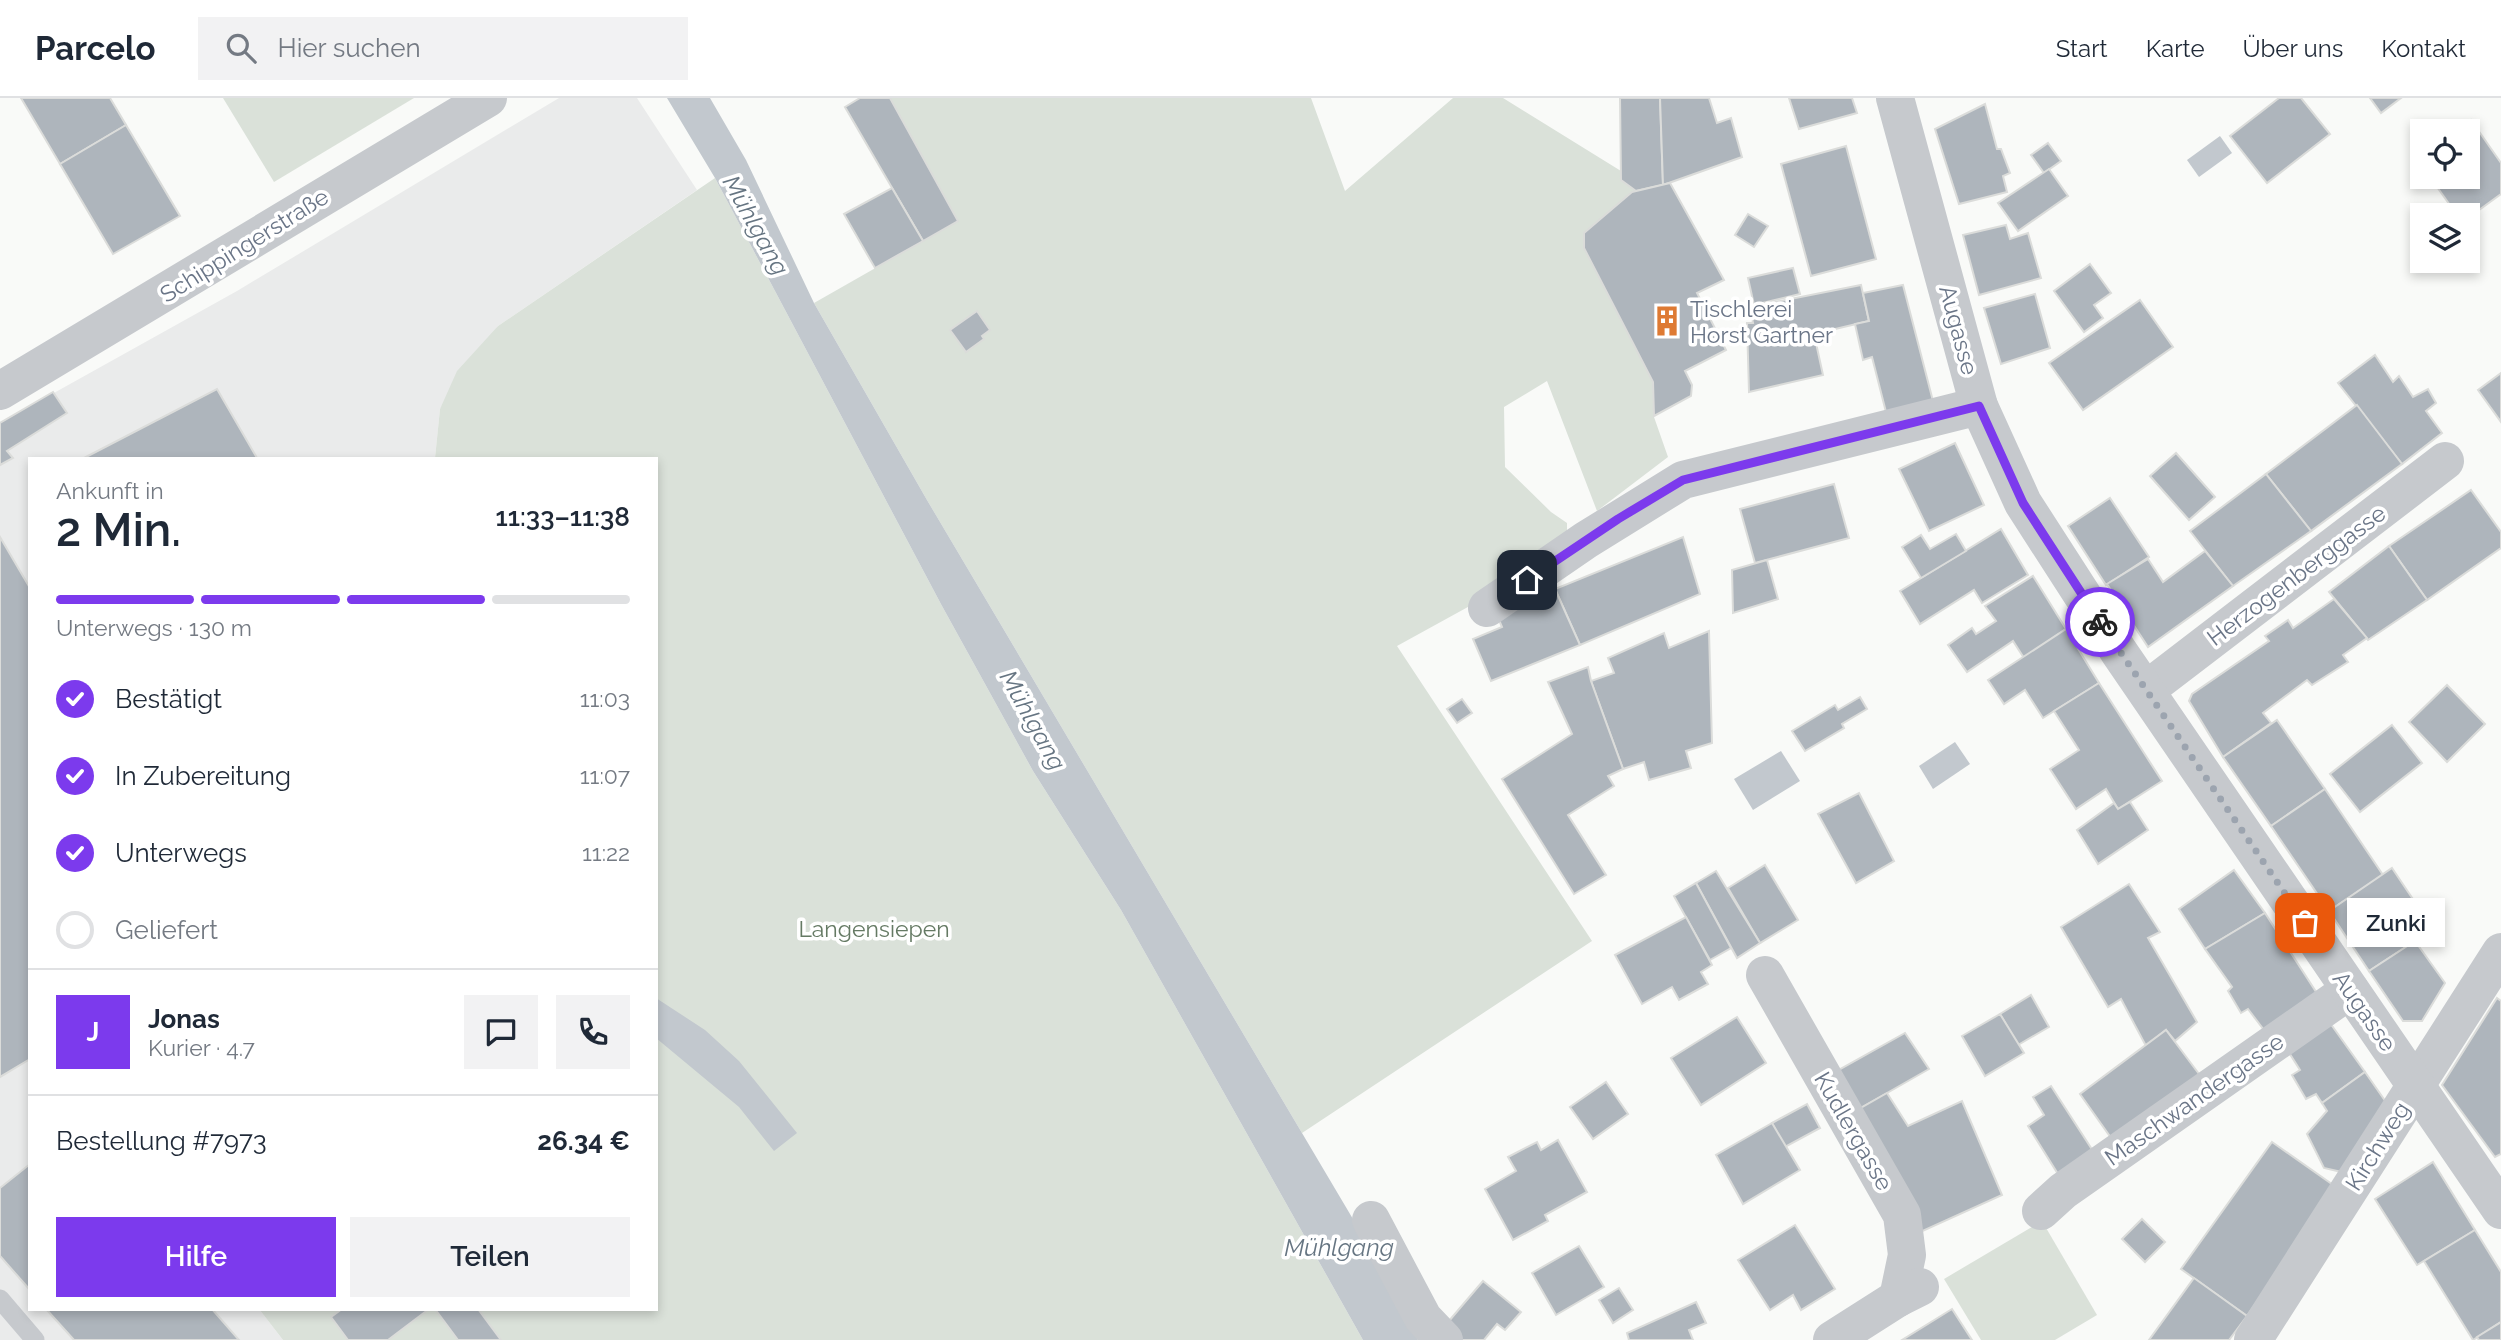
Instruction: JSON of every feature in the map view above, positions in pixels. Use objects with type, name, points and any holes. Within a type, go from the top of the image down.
[{"type":"street","name":"Schippingerstraße","points":[[0,391],[488,98]]},
{"type":"street","name":"Augasse","points":[[1895,98],[1979,406],[2023,503],[2146,690],[2501,1210]]},
{"type":"street","points":[[1487,608],[1586,540],[1683,480],[1979,406]]},
{"type":"street","name":"Herzogenberggasse","points":[[2146,690],[2445,461]]},
{"type":"street","name":"Kirchweg","points":[[2253,1340],[2501,951]]},
{"type":"street","name":"Kudlergasse","points":[[1765,975],[1902,1214],[1911,1291],[1832,1340]]},
{"type":"street","name":"Maschwandergasse","points":[[2041,1211],[2063,1191],[2350,990]]},
{"type":"street","points":[[1371,1220],[1423,1318],[1444,1340]]},
{"type":"lane","points":[[0,1299],[35,1340]]},
{"type":"shaded area","points":[[559,98],[637,98],[697,190],[498,326],[440,409],[435,457],[28,457],[28,1311],[261,1311],[283,1340],[0,1340],[0,423],[237,291]]},
{"type":"green space","points":[[223,98],[414,98],[274,182]]},
{"type":"green space","points":[[890,98],[1311,98],[1345,191],[1453,98],[1503,98],[1621,171],[1621,180],[1636,191],[1585,233],[1653,382],[1654,417],[1668,457],[1597,511],[1547,381],[1504,407],[1505,467],[1551,512],[1567,523],[1567,541],[1477,602],[1397,646],[1592,941],[1302,1133],[927,500],[814,303],[958,221]]},
{"type":"green space","name":"Langensiepen","points":[[715,178],[942,606],[1033,771],[1121,910],[1363,1340],[283,1340],[261,1311],[658,1311],[658,457],[435,457],[440,409],[457,371],[498,326]]},
{"type":"green space","points":[[2042,1221],[2097,1315],[2055,1340],[1981,1340],[1944,1279]]},
{"type":"water","name":"Mühlgang","points":[[667,98],[710,98],[746,160],[814,303],[927,500],[1366,1241],[1418,1340],[1363,1340],[1121,910],[1033,771],[942,606],[715,178]]},
{"type":"water","points":[[2220,136],[2232,153],[2199,177],[2187,160]]},
{"type":"water","points":[[1955,742],[1970,764],[1933,789],[1919,766]]},
{"type":"water","points":[[1781,751],[1800,781],[1753,810],[1734,779]]},
{"type":"water","points":[[658,999],[705,1030],[739,1061],[797,1133],[774,1151],[739,1107],[658,1040]]},
{"type":"building","points":[[21,98],[110,98],[126,125],[60,164]]},
{"type":"building","points":[[860,98],[890,98],[958,221],[923,241],[845,107]]},
{"type":"building","points":[[1620,98],[1660,98],[1663,185],[1636,191],[1621,180]]},
{"type":"building","points":[[1660,98],[1709,98],[1717,123],[1731,118],[1742,157],[1663,185]]},
{"type":"building","points":[[1789,98],[1852,98],[1857,113],[1799,129]]},
{"type":"building","points":[[2279,98],[2301,98],[2330,134],[2267,183],[2230,136]]},
{"type":"building","points":[[2370,98],[2401,98],[2381,113]]},
{"type":"building","points":[[1985,104],[1997,149],[2001,149],[2010,173],[2003,176],[2007,192],[1959,204],[1935,129]]},
{"type":"building","points":[[126,125],[180,216],[113,254],[60,164]]},
{"type":"building","points":[[2480,133],[2501,163],[2501,194],[2480,209],[2480,203],[2448,203],[2439,189],[2480,189]]},
{"type":"building","points":[[2048,143],[2061,161],[2044,173],[2031,155]]},
{"type":"building","points":[[1846,146],[1876,259],[1811,276],[1781,164]]},
{"type":"building","points":[[2049,169],[2068,196],[2018,231],[1998,203]]},
{"type":"building","name":"Tischlerei Horst Gartner","points":[[1670,183],[1724,280],[1697,293],[1726,350],[1685,371],[1692,385],[1691,396],[1654,416],[1653,382],[1584,248],[1584,233],[1632,192]]},
{"type":"building","points":[[892,188],[923,241],[875,268],[844,214]]},
{"type":"building","points":[[1748,214],[1768,226],[1754,247],[1735,235]]},
{"type":"building","points":[[2006,225],[2010,239],[2028,233],[2041,278],[1979,295],[1963,235]]},
{"type":"building","points":[[2090,264],[2111,293],[2094,305],[2103,318],[2084,332],[2054,291]]},
{"type":"building","points":[[1793,268],[1800,294],[1754,305],[1748,278]]},
{"type":"building","points":[[1861,285],[1869,321],[1814,334],[1823,375],[1749,392],[1747,323],[1753,323],[1750,307]]},
{"type":"building","points":[[1903,285],[1934,405],[1887,416],[1872,357],[1863,360],[1855,324],[1869,321],[1863,293]]},
{"type":"building","points":[[2035,294],[2050,348],[2001,364],[1984,308]]},
{"type":"building","points":[[2140,300],[2173,347],[2083,410],[2049,363]]},
{"type":"building","points":[[977,311],[990,330],[982,336],[984,339],[966,352],[950,330]]},
{"type":"building","points":[[2375,355],[2393,382],[2399,376],[2413,397],[2428,389],[2436,403],[2426,411],[2442,433],[2402,464],[2338,383]]},
{"type":"building","points":[[2501,373],[2501,422],[2478,390]]},
{"type":"building","points":[[217,389],[256,457],[86,457]]},
{"type":"building","points":[[53,392],[67,413],[7,451],[13,458],[0,465],[0,423]]},
{"type":"building","points":[[2357,405],[2402,464],[2311,531],[2266,474]]},
{"type":"building","points":[[1955,443],[1984,505],[1929,531],[1899,469]]},
{"type":"building","points":[[2176,453],[2215,497],[2189,520],[2150,476]]},
{"type":"building","points":[[2266,474],[2311,531],[2233,586],[2190,531]]},
{"type":"building","points":[[1834,484],[1849,538],[1755,563],[1740,509]]},
{"type":"building","points":[[2471,490],[2501,532],[2501,548],[2427,600],[2389,546]]},
{"type":"building","points":[[2110,498],[2149,557],[2106,585],[2068,526]]},
{"type":"building","points":[[2001,529],[2028,575],[1982,603],[1974,590],[1920,624],[1900,591]]},
{"type":"building","points":[[1956,534],[1966,551],[1921,578],[1902,547],[1921,535],[1930,549]]},
{"type":"building","points":[[0,537],[28,585],[28,1060],[0,1077]]},
{"type":"building","points":[[1683,537],[1700,594],[1580,645],[1555,589]]},
{"type":"building","points":[[2389,546],[2427,600],[2368,640],[2329,592]]},
{"type":"building","points":[[2205,551],[2233,586],[2148,647],[2107,584],[2148,559],[2163,582]]},
{"type":"building","points":[[1767,560],[1778,599],[1733,613],[1732,570]]},
{"type":"building","points":[[2033,576],[2066,629],[2024,658],[2013,641],[1967,672],[1948,645],[1972,628],[1976,634],[1996,621],[1985,606]]},
{"type":"building","points":[[1555,589],[1580,645],[1491,681],[1473,639],[1502,627],[1496,613]]},
{"type":"building","points":[[2334,599],[2367,638],[2343,655],[2348,662],[2312,685],[2307,680],[2263,713],[2271,723],[2223,757],[2189,701],[2192,694],[2269,641],[2265,636],[2288,620],[2293,628]]},
{"type":"building","points":[[2066,629],[2099,683],[2043,718],[2025,690],[2004,704],[1988,680]]},
{"type":"building","points":[[1709,631],[1712,743],[1686,751],[1691,768],[1649,780],[1644,762],[1623,769],[1591,681],[1614,673],[1608,658],[1664,633],[1669,648]]},
{"type":"building","points":[[1588,667],[1623,769],[1608,776],[1614,786],[1568,815],[1606,875],[1574,894],[1502,779],[1572,734],[1548,682]]},
{"type":"building","points":[[2099,683],[2162,781],[2118,809],[2106,789],[2076,809],[2050,769],[2079,750],[2054,711]]},
{"type":"building","points":[[2447,685],[2485,724],[2447,762],[2409,722]]},
{"type":"building","points":[[1860,697],[1867,709],[1842,724],[1844,728],[1805,751],[1792,731],[1835,705],[1838,710]]},
{"type":"building","points":[[1462,699],[1472,713],[1457,723],[1447,709]]},
{"type":"building","points":[[2277,720],[2325,789],[2271,826],[2223,757]]},
{"type":"building","points":[[2392,725],[2422,763],[2360,812],[2330,774]]},
{"type":"building","points":[[2325,789],[2383,875],[2329,911],[2271,826]]},
{"type":"building","points":[[1859,793],[1894,861],[1856,883],[1818,814]]},
{"type":"building","points":[[2130,802],[2148,830],[2098,864],[2077,830],[2114,803],[2118,809]]},
{"type":"building","points":[[1765,865],[1798,920],[1760,943],[1728,888]]},
{"type":"building","points":[[2392,868],[2433,929],[2369,971],[2329,911]]},
{"type":"building","points":[[2234,870],[2265,913],[2205,949],[2179,909]]},
{"type":"building","points":[[1716,871],[1760,943],[1737,958],[1696,883]]},
{"type":"building","points":[[1696,883],[1731,948],[1710,960],[1674,896]]},
{"type":"building","points":[[2129,884],[2160,932],[2148,938],[2197,1022],[2175,1041],[2166,1030],[2146,1046],[2121,999],[2108,1007],[2061,927]]},
{"type":"building","points":[[2265,913],[2320,998],[2267,1034],[2248,1009],[2241,1013],[2228,991],[2232,987],[2205,949]]},
{"type":"building","points":[[1686,917],[1712,965],[1701,972],[1708,984],[1679,1000],[1672,987],[1642,1004],[1615,955]]},
{"type":"building","points":[[2415,941],[2445,983],[2422,1021],[2403,1021],[2369,971]]},
{"type":"building","points":[[2031,995],[2049,1027],[2018,1045],[2000,1014]]},
{"type":"building","points":[[2497,998],[2501,1001],[2501,1154],[2495,1157],[2442,1085]]},
{"type":"building","points":[[2000,1014],[2024,1053],[1985,1076],[1962,1036]]},
{"type":"building","points":[[1737,1017],[1766,1063],[1701,1105],[1671,1058]]},
{"type":"building","points":[[2330,1023],[2365,1072],[2322,1103],[2316,1094],[2306,1099],[2292,1075],[2300,1070],[2288,1051]]},
{"type":"building","points":[[2166,1030],[2202,1078],[2114,1142],[2080,1094]]},
{"type":"building","points":[[1905,1033],[1929,1069],[1859,1109],[1837,1071]]},
{"type":"building","points":[[2365,1072],[2388,1105],[2346,1173],[2324,1168],[2307,1134],[2327,1111],[2322,1103]]},
{"type":"building","points":[[1606,1082],[1628,1114],[1593,1139],[1570,1107]]},
{"type":"building","points":[[2051,1086],[2093,1151],[2058,1174],[2028,1126],[2044,1115],[2033,1097]]},
{"type":"building","points":[[1887,1093],[1908,1126],[1962,1101],[2002,1195],[1916,1234],[1859,1109]]},
{"type":"building","points":[[1807,1104],[1820,1128],[1785,1147],[1772,1123]]},
{"type":"building","points":[[1772,1123],[1800,1170],[1743,1204],[1716,1155]]},
{"type":"building","points":[[1558,1140],[1587,1192],[1545,1215],[1548,1221],[1513,1240],[1485,1189],[1516,1171],[1508,1157],[1537,1142],[1541,1150]]},
{"type":"building","points":[[2272,1142],[2336,1187],[2247,1316],[2181,1269]]},
{"type":"building","points":[[2433,1162],[2475,1230],[2417,1265],[2375,1199]]},
{"type":"building","points":[[28,1166],[28,1288],[0,1256],[0,1188]]},
{"type":"building","points":[[2142,1219],[2165,1242],[2145,1262],[2122,1239]]},
{"type":"building","points":[[1795,1225],[1835,1289],[1801,1310],[1793,1295],[1770,1310],[1738,1260]]},
{"type":"building","points":[[2475,1230],[2501,1272],[2501,1322],[2473,1340],[2424,1261]]},
{"type":"building","points":[[1579,1246],[1604,1287],[1556,1315],[1532,1273]]},
{"type":"building","points":[[2194,1278],[2247,1316],[2229,1340],[2149,1340]]},
{"type":"building","points":[[1483,1281],[1521,1312],[1505,1330],[1497,1324],[1484,1340],[1457,1340],[1443,1328]]},
{"type":"building","points":[[1619,1288],[1633,1310],[1613,1323],[1599,1300]]},
{"type":"building","points":[[1696,1302],[1706,1323],[1689,1330],[1693,1340],[1629,1340],[1627,1333]]},
{"type":"building","points":[[1952,1309],[1972,1340],[1902,1340]]},
{"type":"building","points":[[48,1311],[214,1311],[239,1340],[74,1340]]},
{"type":"building","points":[[339,1311],[426,1311],[388,1340],[348,1340],[331,1317]]},
{"type":"building","points":[[436,1311],[479,1311],[501,1340],[458,1340]]},
{"type":"building","points":[[2501,1322],[2501,1340],[2479,1340],[2477,1337]]},
{"type":"way so far","points":[[2100,622],[2305,923]]},
{"type":"place","name":"Tischlerei Horst Gartner","points":[[1667,321]]},
{"type":"place","name":"Zunki","points":[[2305,923]]},
{"type":"route","points":[[1527,580],[1635,508],[1683,480],[1979,406],[2023,503],[2100,622]]}]
